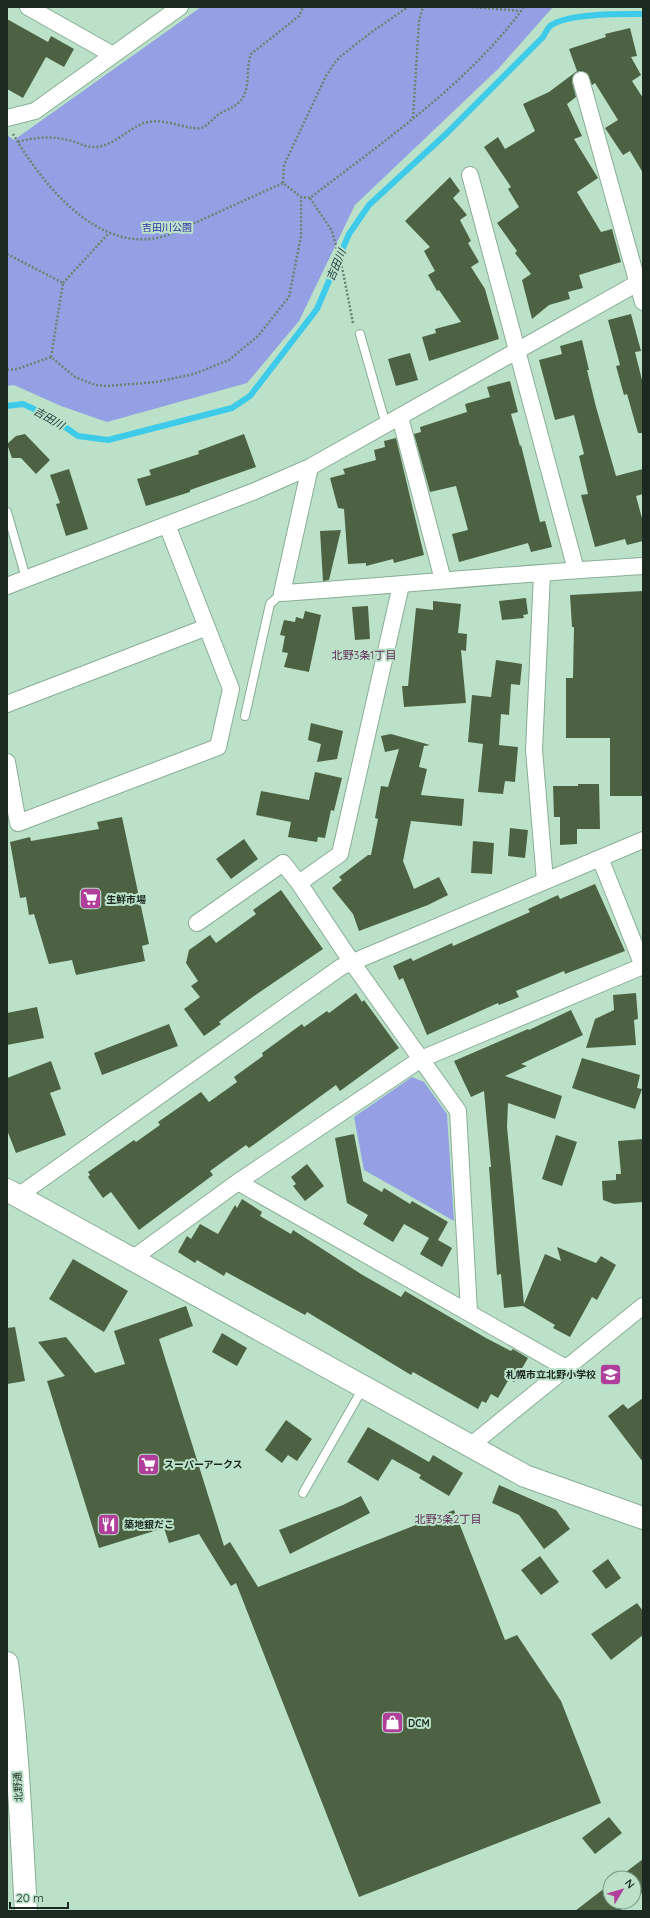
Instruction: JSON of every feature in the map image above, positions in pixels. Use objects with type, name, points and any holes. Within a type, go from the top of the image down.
[{"type":"street","points":[[28,7],[113,55]]},
{"type":"street","points":[[9,124],[35,111],[180,7]]},
{"type":"street","points":[[581,80],[640,281],[643,302]]},
{"type":"street","points":[[470,175],[576,570]]},
{"type":"street","points":[[7,586],[167,525],[310,467],[640,281]]},
{"type":"street","points":[[400,417],[443,580]]},
{"type":"street","points":[[310,467],[282,593],[401,586],[443,580],[643,566]]},
{"type":"street","points":[[7,762],[18,823],[218,747],[231,689],[167,525]]},
{"type":"street","points":[[542,574],[534,750],[545,880]]},
{"type":"street","points":[[299,883],[340,854],[401,586]]},
{"type":"street","points":[[7,704],[207,627]]},
{"type":"street","points":[[643,840],[351,961],[12,1193],[525,1476],[643,1518]]},
{"type":"street","points":[[132,1259],[238,1182],[421,1060],[643,966],[600,858]]},
{"type":"street","points":[[197,923],[283,862],[299,883],[351,961],[458,1111],[469,1312]]},
{"type":"street","points":[[238,1182],[566,1368]]},
{"type":"street","points":[[470,1446],[643,1306]]},
{"type":"street","name":"北野通","points":[[7,1663],[21,1819],[26,1911]]},
{"type":"lane","points":[[360,334],[386,424]]},
{"type":"lane","points":[[7,512],[26,578]]},
{"type":"lane","points":[[245,716],[270,604],[282,593]]},
{"type":"lane","points":[[303,1493],[364,1386]]},
{"type":"path","points":[[18,142],[41,138],[61,139],[93,148],[106,145],[143,123],[152,121],[174,122],[190,128],[203,127],[220,114],[231,110],[240,102],[247,87],[249,60],[252,54],[299,16],[303,7]]},
{"type":"path","points":[[283,183],[284,165],[326,76],[336,61],[373,31],[408,7]]},
{"type":"path","points":[[413,118],[419,22],[423,7]]},
{"type":"path","points":[[472,7],[522,11]]},
{"type":"path","points":[[283,183],[301,197],[310,198],[413,118],[468,70],[501,37],[524,7]]},
{"type":"path","points":[[9,124],[18,142],[63,202],[99,229],[109,234],[132,238],[158,238],[182,229],[283,183]]},
{"type":"path","points":[[51,357],[75,377],[95,385],[107,386],[156,382],[194,374],[229,360],[258,336],[290,297],[301,236],[301,197]]},
{"type":"path","points":[[310,198],[332,231],[343,272],[353,325],[360,334]]},
{"type":"path","points":[[51,357],[63,283],[109,234]]},
{"type":"path","points":[[7,254],[63,283]]},
{"type":"path","points":[[7,370],[17,369],[51,357]]},
{"type":"green space","name":"吉田川公園","points":[[201,7],[553,7],[498,69],[355,205],[299,321],[247,383],[107,422],[61,406],[14,385],[7,386],[7,135],[14,140]]},
{"type":"green space","points":[[412,1077],[424,1082],[447,1114],[454,1221],[364,1170],[354,1117]]},
{"type":"building","points":[[7,19],[48,42],[51,36],[74,49],[64,67],[46,57],[23,98],[7,89]]},
{"type":"building","points":[[630,28],[637,56],[631,57],[641,75],[632,81],[643,98],[643,173],[630,151],[623,155],[605,128],[618,120],[595,83],[592,85],[587,73],[579,71],[574,74],[572,82],[576,97],[567,104],[582,136],[574,139],[598,178],[577,192],[601,232],[612,229],[621,262],[579,275],[583,288],[568,292],[570,299],[549,305],[532,319],[522,280],[531,274],[515,253],[517,251],[497,223],[519,207],[508,189],[511,187],[484,147],[498,137],[505,149],[535,131],[523,104],[549,92],[577,71],[569,49],[606,37],[605,34]]},
{"type":"building","points":[[450,177],[460,191],[453,198],[467,215],[460,220],[471,241],[468,243],[479,262],[471,267],[485,289],[499,339],[429,361],[422,337],[436,333],[435,329],[461,322],[439,290],[437,291],[428,275],[435,271],[424,251],[430,247],[405,221]]},
{"type":"building","points":[[631,314],[641,351],[635,352],[643,384],[643,433],[638,433],[627,394],[624,395],[616,366],[620,365],[608,320]]},
{"type":"building","points":[[582,340],[589,370],[587,370],[596,407],[616,476],[643,469],[643,494],[636,496],[643,522],[643,541],[627,545],[625,539],[595,547],[581,495],[588,494],[579,456],[584,454],[574,415],[555,420],[539,360],[562,354],[560,346]]},
{"type":"building","points":[[410,353],[418,380],[396,386],[388,359]]},
{"type":"building","points":[[510,381],[518,412],[511,414],[520,446],[521,445],[540,522],[545,521],[552,547],[531,552],[528,543],[459,562],[452,534],[468,530],[456,486],[430,492],[414,434],[421,432],[420,427],[467,412],[465,404],[490,397],[487,387]]},
{"type":"building","points":[[25,434],[50,460],[36,474],[21,458],[12,458],[7,444],[16,436]]},
{"type":"building","points":[[244,434],[256,467],[190,490],[190,492],[146,506],[137,479],[151,475],[149,470],[199,454],[198,451]]},
{"type":"building","points":[[396,438],[424,555],[394,563],[393,559],[366,566],[366,563],[348,564],[344,509],[338,508],[330,478],[345,474],[343,469],[376,460],[374,450],[385,447],[384,441]]},
{"type":"building","points":[[69,469],[88,529],[66,536],[56,504],[60,503],[50,475]]},
{"type":"building","points":[[341,530],[329,580],[323,581],[320,531]]},
{"type":"building","points":[[643,591],[643,796],[610,796],[610,738],[566,738],[566,678],[573,678],[574,627],[572,627],[570,595]]},
{"type":"building","points":[[526,598],[528,614],[523,615],[524,618],[502,620],[499,601]]},
{"type":"building","points":[[433,601],[461,604],[458,633],[467,634],[466,651],[461,650],[466,703],[404,707],[402,686],[408,686],[416,608],[433,610]]},
{"type":"building","points":[[368,606],[370,639],[355,640],[352,607]]},
{"type":"building","points":[[305,611],[321,615],[309,672],[284,667],[288,653],[282,652],[285,636],[280,635],[284,620],[295,622],[296,617],[303,619]]},
{"type":"building","points":[[496,660],[522,664],[520,685],[511,684],[509,715],[501,714],[499,745],[518,747],[515,782],[505,781],[503,794],[478,792],[483,744],[468,742],[472,695],[491,697]]},
{"type":"building","points":[[311,723],[343,731],[337,759],[317,762],[321,744],[308,740]]},
{"type":"building","points":[[391,734],[430,745],[424,746],[419,767],[427,769],[421,795],[464,799],[462,826],[411,821],[403,861],[414,889],[439,877],[448,895],[428,905],[359,931],[353,914],[332,888],[342,880],[339,877],[368,855],[371,855],[378,819],[375,818],[381,786],[388,787],[399,749],[385,752],[381,736]]},
{"type":"building","points":[[315,772],[342,778],[334,811],[331,810],[325,838],[318,837],[317,842],[288,837],[291,822],[256,815],[261,791],[309,800]]},
{"type":"building","points":[[578,784],[599,784],[600,829],[577,829],[577,844],[560,845],[560,817],[554,817],[553,786],[578,786]]},
{"type":"building","points":[[122,817],[149,944],[142,946],[145,961],[76,975],[72,960],[49,964],[34,914],[29,915],[26,897],[20,898],[10,842],[30,837],[31,841],[99,829],[97,822]]},
{"type":"building","points":[[510,828],[528,830],[525,858],[508,856]]},
{"type":"building","points":[[244,839],[258,859],[231,879],[216,859]]},
{"type":"building","points":[[473,841],[494,843],[492,874],[471,873]]},
{"type":"building","points":[[595,884],[625,951],[565,974],[564,971],[516,991],[519,997],[499,1005],[498,1003],[427,1035],[403,978],[399,980],[393,966],[411,958],[413,961],[452,943],[453,946],[530,912],[528,909],[558,895],[560,899]]},
{"type":"building","points":[[281,890],[323,949],[254,996],[219,1022],[221,1024],[204,1036],[184,1009],[200,997],[191,986],[198,981],[186,963],[189,950],[210,935],[216,943],[256,914],[253,910]]},
{"type":"building","points":[[356,993],[362,1002],[364,1000],[399,1048],[340,1091],[336,1085],[249,1148],[246,1145],[210,1171],[213,1175],[139,1230],[111,1192],[103,1198],[88,1177],[90,1175],[88,1172],[134,1140],[136,1142],[160,1125],[158,1122],[201,1092],[209,1102],[237,1082],[234,1077],[263,1056],[262,1053],[302,1024],[304,1027],[327,1011],[329,1013]]},
{"type":"building","points":[[636,993],[638,1019],[634,1020],[636,1045],[586,1048],[595,1019],[614,1010],[613,995]]},
{"type":"building","points":[[37,1007],[44,1038],[7,1045],[7,1013]]},
{"type":"building","points":[[571,1010],[583,1035],[521,1064],[527,1066],[505,1076],[562,1096],[555,1119],[508,1103],[507,1127],[524,1304],[545,1254],[561,1261],[557,1247],[596,1263],[601,1256],[616,1265],[597,1300],[592,1297],[570,1337],[553,1328],[555,1325],[523,1306],[504,1308],[501,1274],[497,1275],[489,1167],[491,1167],[484,1091],[471,1097],[454,1061],[528,1029],[529,1030]]},
{"type":"building","points":[[169,1024],[178,1046],[102,1075],[94,1053]]},
{"type":"building","points":[[582,1058],[640,1075],[637,1088],[642,1089],[635,1109],[572,1088]]},
{"type":"building","points":[[51,1061],[61,1089],[50,1093],[66,1135],[16,1153],[7,1130],[7,1078]]},
{"type":"building","points":[[354,1134],[363,1181],[382,1192],[384,1188],[410,1204],[412,1201],[448,1222],[438,1240],[452,1248],[442,1267],[420,1254],[429,1238],[404,1224],[393,1242],[363,1224],[368,1215],[347,1203],[335,1138]]},
{"type":"building","points":[[556,1135],[577,1142],[562,1186],[542,1179]]},
{"type":"building","points":[[643,1139],[643,1202],[614,1204],[603,1200],[602,1181],[616,1180],[616,1174],[621,1174],[618,1141]]},
{"type":"building","points":[[307,1164],[324,1186],[305,1201],[293,1186],[296,1184],[291,1177]]},
{"type":"building","points":[[242,1199],[262,1212],[260,1216],[291,1234],[293,1230],[361,1274],[401,1297],[405,1291],[486,1338],[511,1351],[513,1349],[528,1358],[514,1382],[509,1379],[498,1398],[491,1394],[486,1403],[482,1401],[478,1409],[413,1372],[411,1375],[307,1312],[305,1315],[226,1272],[224,1276],[197,1260],[195,1263],[178,1252],[187,1236],[191,1239],[200,1224],[218,1234],[235,1205],[237,1208]]},
{"type":"building","points":[[73,1259],[128,1291],[104,1332],[49,1299]]},
{"type":"building","points":[[186,1306],[193,1326],[159,1339],[224,1546],[230,1542],[258,1587],[454,1510],[505,1640],[517,1635],[561,1701],[601,1803],[359,1897],[236,1583],[231,1586],[199,1534],[169,1543],[164,1528],[99,1548],[47,1381],[65,1376],[38,1342],[66,1337],[95,1373],[125,1364],[114,1331]]},
{"type":"building","points":[[15,1327],[25,1381],[7,1384],[7,1328]]},
{"type":"building","points":[[222,1333],[247,1348],[237,1366],[212,1352]]},
{"type":"building","points":[[643,1398],[643,1462],[608,1416],[623,1404],[628,1409]]},
{"type":"building","points":[[286,1420],[312,1439],[297,1461],[288,1455],[282,1463],[265,1450]]},
{"type":"building","points":[[368,1427],[429,1462],[433,1455],[463,1473],[449,1496],[419,1478],[421,1475],[392,1459],[378,1481],[347,1462]]},
{"type":"building","points":[[499,1485],[556,1510],[570,1529],[544,1549],[519,1515],[492,1503]]},
{"type":"building","points":[[361,1496],[370,1513],[290,1554],[279,1530],[343,1505]]},
{"type":"building","points":[[540,1556],[559,1582],[541,1595],[521,1570]]},
{"type":"building","points":[[608,1559],[621,1578],[606,1589],[592,1571]]},
{"type":"building","points":[[637,1603],[643,1611],[643,1635],[611,1660],[591,1634]]},
{"type":"building","points":[[609,1817],[622,1833],[595,1854],[582,1838]]},
{"type":"building","points":[[643,1859],[642,1893],[642,1870],[629,1870]]},
{"type":"building","points":[[602,1890],[602,1910],[620,1910],[619,1911],[575,1911]]},
{"type":"waterway","name":"吉田川","points":[[7,406],[23,404],[49,416],[78,436],[108,440],[232,408],[250,396],[317,309],[349,234],[369,205],[447,133],[543,37],[550,26],[558,22],[581,16],[643,14]]},
{"type":"place","name":"生鮮市場","points":[[90,899]]},
{"type":"place","name":"札幌市立北野小学校","points":[[611,1374]]},
{"type":"place","name":"スーパーアークス","points":[[148,1464]]},
{"type":"place","name":"築地銀だこ","points":[[109,1524]]},
{"type":"place","name":"DCM","points":[[392,1723]]},
{"type":"district","name":"北野3条1丁目","points":[[364,655]]},
{"type":"district","name":"北野3条2丁目","points":[[448,1519]]}]
